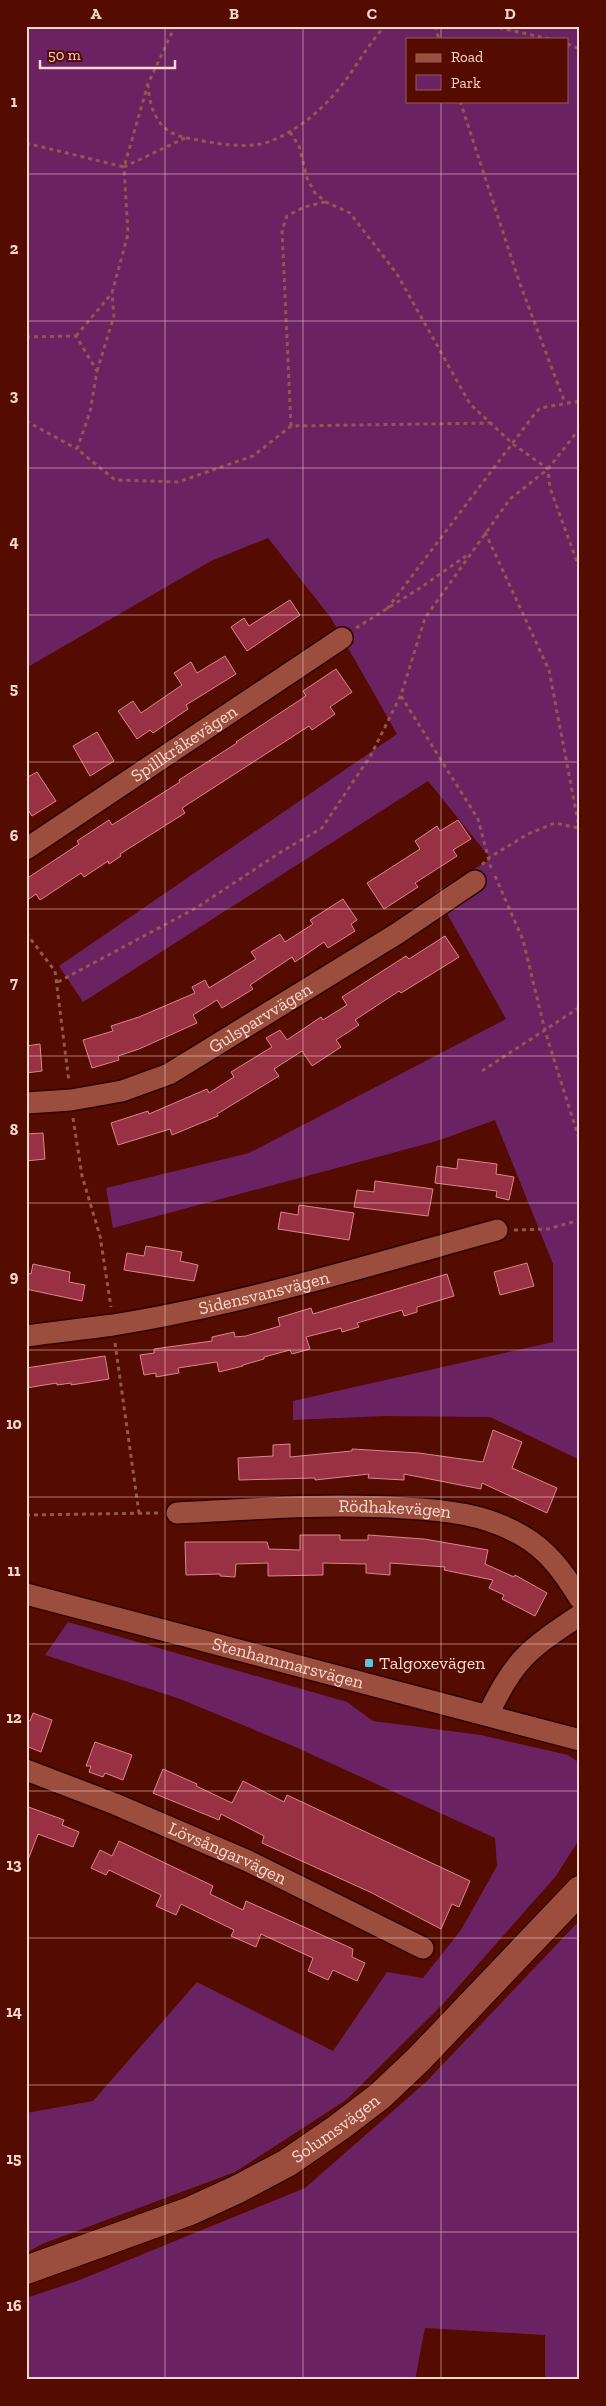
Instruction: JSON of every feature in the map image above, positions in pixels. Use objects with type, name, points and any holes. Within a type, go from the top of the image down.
[{"type":"main road","name":"Solumsvägen","points":[[26,2270],[190,2210],[238,2189],[287,2163],[380,2096],[420,2059],[580,1890]]},
{"type":"street","name":"Spillkråkevägen","points":[[26,849],[342,638]]},
{"type":"street","name":"Gulsparvvägen","points":[[26,1103],[70,1100],[122,1091],[170,1074],[381,944],[475,881]]},
{"type":"street","name":"Sidensvansvägen","points":[[26,1336],[113,1325],[295,1286],[497,1230]]},
{"type":"street","name":"Rödhakevägen","points":[[176,1513],[353,1504],[436,1510],[470,1515],[498,1524],[522,1536],[548,1554],[567,1577],[580,1599]]},
{"type":"street","name":"Stenhammarsvägen","points":[[26,1594],[580,1740]]},
{"type":"street","points":[[488,1715],[503,1683],[529,1650],[580,1615]]},
{"type":"street","name":"Lövsångarvägen","points":[[26,1770],[115,1804],[248,1861],[423,1948]]},
{"type":"path","points":[[77,449],[90,412],[97,370],[114,316],[112,293],[128,234],[124,167],[148,84],[175,26]]},
{"type":"path","points":[[148,84],[149,103],[165,130],[186,138],[224,144],[261,144],[290,132],[330,99],[374,38],[385,26]]},
{"type":"path","points":[[435,26],[439,38]]},
{"type":"path","points":[[491,26],[545,38]]},
{"type":"path","points":[[568,44],[580,49]]},
{"type":"path","points":[[460,102],[520,284],[565,403]]},
{"type":"path","points":[[290,132],[299,146],[307,178],[315,193],[326,202],[350,213],[396,274],[470,404],[513,444],[548,469],[550,488],[580,570]]},
{"type":"path","points":[[26,143],[124,167],[186,138]]},
{"type":"path","points":[[292,426],[282,230],[287,216],[304,208],[326,202]]},
{"type":"path","points":[[26,337],[76,336],[112,293]]},
{"type":"path","points":[[76,336],[97,370]]},
{"type":"path","points":[[387,609],[540,408],[580,401]]},
{"type":"path","points":[[26,421],[77,449],[115,480],[178,482],[253,456],[292,426],[492,423]]},
{"type":"path","points":[[58,982],[196,908],[284,850],[322,828],[371,755],[401,695],[425,618],[468,554],[510,498],[548,469],[580,428]]},
{"type":"path","points":[[485,531],[549,670],[579,829],[554,823],[528,834],[487,859]]},
{"type":"path","points":[[342,638],[468,554]]},
{"type":"path","points":[[401,695],[478,819],[487,859],[523,940],[544,1031],[580,1142]]},
{"type":"path","points":[[26,933],[55,971],[58,982],[70,1100],[82,1176],[100,1236],[139,1513],[27,1515]]},
{"type":"path","points":[[482,1071],[580,1007]]},
{"type":"path","points":[[497,1230],[548,1229],[580,1220]]},
{"type":"green space","points":[[26,26],[580,26],[580,1460],[490,1417],[384,1416],[293,1420],[293,1401],[553,1342],[553,1264],[495,1120],[437,1141],[113,1228],[106,1188],[249,1153],[506,1019],[435,892],[491,859],[428,781],[83,1002],[59,966],[397,734],[331,618],[268,538],[211,561],[26,668]]},
{"type":"green space","points":[[68,1622],[347,1702],[373,1721],[481,1735],[568,1755],[580,1763],[580,1838],[556,1876],[443,2004],[346,2100],[235,2172],[42,2244],[26,2253],[26,2113],[93,2101],[197,1982],[333,2051],[387,1972],[423,1978],[461,1930],[497,1866],[495,1838],[293,1746],[180,1699],[45,1655]]},
{"type":"green space","points":[[580,1920],[580,2380],[545,2380],[545,2335],[425,2328],[415,2380],[26,2380],[26,2298],[77,2281],[305,2188],[426,2082]]},
{"type":"building","points":[[290,600],[300,615],[247,651],[231,627],[244,618],[249,626]]},
{"type":"building","points":[[225,656],[236,674],[186,705],[188,709],[153,733],[150,730],[137,739],[118,711],[133,701],[141,713],[182,685],[174,673],[191,662],[197,673]]},
{"type":"building","points":[[336,669],[352,692],[330,707],[335,714],[312,730],[309,726],[182,808],[185,813],[120,854],[121,856],[109,864],[108,861],[84,877],[81,873],[40,900],[36,894],[26,901],[26,879],[79,844],[77,841],[109,820],[112,825],[180,782],[179,780],[306,696],[303,691]]},
{"type":"building","points":[[97,732],[114,761],[90,776],[73,746]]},
{"type":"building","points":[[37,772],[56,801],[32,816],[26,807],[26,778]]},
{"type":"building","points":[[458,820],[471,839],[453,850],[457,856],[415,883],[418,887],[384,909],[367,883],[420,849],[415,841],[437,826],[440,831]]},
{"type":"building","points":[[343,899],[357,920],[351,924],[355,931],[328,948],[324,942],[295,962],[292,957],[250,985],[253,989],[222,1008],[217,1000],[193,1015],[197,1023],[139,1049],[118,1056],[119,1060],[92,1068],[83,1040],[113,1031],[111,1026],[139,1017],[195,993],[192,987],[205,980],[209,988],[256,959],[251,952],[280,934],[285,942],[313,924],[310,920]]},
{"type":"building","points":[[445,936],[459,957],[401,993],[399,991],[355,1020],[359,1025],[336,1040],[341,1047],[312,1066],[302,1051],[274,1069],[279,1076],[217,1114],[218,1116],[172,1135],[170,1129],[118,1145],[111,1123],[148,1111],[149,1114],[207,1089],[209,1093],[234,1077],[231,1072],[272,1047],[266,1038],[280,1030],[287,1040],[321,1017],[323,1020],[347,1005],[342,997],[406,956],[409,959]]},
{"type":"building","points":[[40,1044],[42,1071],[26,1073],[26,1046]]},
{"type":"building","points":[[43,1133],[45,1159],[26,1161],[26,1134]]},
{"type":"building","points":[[458,1159],[497,1164],[496,1174],[514,1177],[509,1200],[496,1197],[497,1191],[435,1183],[437,1166],[457,1169]]},
{"type":"building","points":[[375,1181],[433,1189],[428,1216],[354,1207],[357,1190],[374,1192]]},
{"type":"building","points":[[299,1205],[354,1213],[349,1240],[278,1229],[281,1212],[298,1215]]},
{"type":"building","points":[[146,1246],[182,1252],[180,1261],[198,1265],[194,1281],[124,1270],[127,1253],[144,1256]]},
{"type":"building","points":[[527,1263],[534,1286],[500,1295],[494,1272]]},
{"type":"building","points":[[33,1264],[70,1272],[69,1282],[85,1285],[82,1301],[26,1289],[26,1273],[31,1274]]},
{"type":"building","points":[[447,1274],[454,1296],[417,1307],[417,1312],[404,1316],[402,1310],[357,1323],[359,1327],[342,1332],[341,1328],[306,1337],[310,1349],[292,1354],[290,1350],[219,1372],[217,1362],[178,1368],[179,1373],[156,1377],[156,1373],[144,1375],[140,1355],[154,1353],[154,1349],[212,1341],[212,1337],[234,1332],[235,1337],[246,1336],[280,1326],[278,1318],[311,1308],[313,1314]]},
{"type":"building","points":[[105,1356],[109,1379],[71,1385],[71,1383],[57,1385],[57,1383],[26,1388],[26,1368]]},
{"type":"building","points":[[493,1430],[522,1442],[512,1468],[557,1488],[547,1513],[482,1483],[481,1489],[404,1474],[404,1480],[368,1478],[369,1474],[315,1480],[315,1478],[239,1480],[238,1458],[273,1456],[273,1445],[290,1444],[290,1457],[352,1451],[352,1449],[419,1453],[483,1462]]},
{"type":"building","points":[[300,1535],[340,1535],[340,1540],[368,1540],[368,1535],[424,1539],[488,1550],[485,1564],[514,1577],[515,1575],[547,1593],[535,1616],[502,1599],[504,1595],[489,1588],[493,1580],[444,1570],[445,1567],[390,1563],[390,1575],[366,1573],[366,1564],[323,1563],[323,1575],[268,1576],[268,1563],[236,1564],[235,1577],[220,1576],[220,1574],[186,1575],[185,1542],[267,1542],[269,1549],[300,1550]]},
{"type":"building","points":[[33,1713],[52,1720],[41,1752],[26,1746],[26,1720],[30,1721]]},
{"type":"building","points":[[95,1742],[132,1755],[123,1780],[105,1773],[103,1777],[89,1772],[91,1766],[86,1766]]},
{"type":"building","points":[[163,1769],[197,1784],[196,1786],[232,1803],[243,1781],[284,1802],[287,1795],[470,1881],[459,1907],[452,1904],[441,1929],[370,1892],[262,1843],[264,1836],[221,1814],[219,1820],[153,1793]]},
{"type":"building","points":[[26,1806],[64,1820],[62,1825],[79,1832],[73,1847],[38,1834],[28,1860],[26,1860]]},
{"type":"building","points":[[119,1841],[213,1886],[210,1894],[243,1910],[246,1901],[353,1949],[352,1957],[365,1963],[357,1981],[333,1970],[328,1980],[308,1971],[313,1958],[261,1934],[256,1947],[231,1936],[234,1930],[181,1904],[176,1915],[156,1906],[161,1895],[109,1870],[106,1875],[91,1868],[100,1850],[112,1856]]},
{"type":"place","name":"Talgoxevägen","points":[[369,1663]]}]
